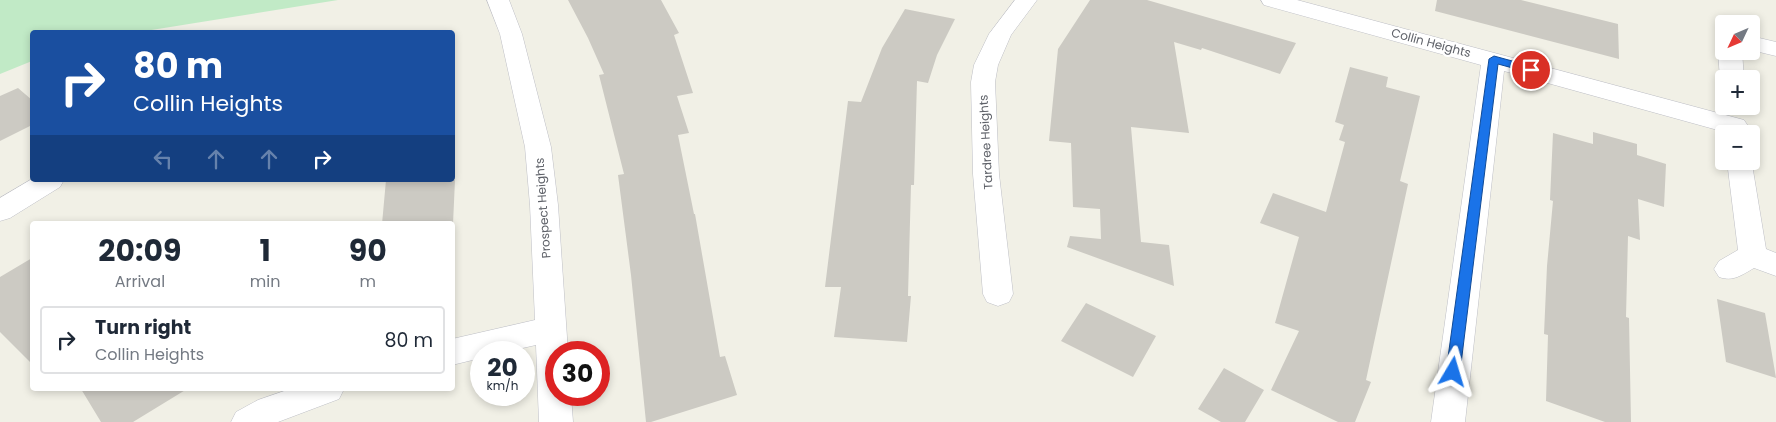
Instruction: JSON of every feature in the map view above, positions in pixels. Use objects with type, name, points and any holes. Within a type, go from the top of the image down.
[{"type":"street","name":"Prospect Heights","points":[[498,0],[511,34],[538,148],[544,205],[556,422]]},
{"type":"street","name":"Tardree Heights","points":[[998,294],[986,174],[983,82],[986,65],[1000,34],[1026,0]]},
{"type":"street","name":"Collin Heights","points":[[1272,0],[1735,122]]},
{"type":"street","points":[[1760,45],[1776,49]]},
{"type":"street","points":[[1448,422],[1494,59]]},
{"type":"street","points":[[1741,170],[1753,263]]},
{"type":"street","points":[[0,211],[48,182]]},
{"type":"street","points":[[455,351],[551,329]]},
{"type":"street","points":[[248,422],[270,410],[322,391]]},
{"type":"green space","points":[[0,0],[338,0],[151,30],[30,30],[30,62],[0,74]]},
{"type":"building","points":[[568,0],[661,0],[679,33],[674,35],[693,93],[677,96],[689,133],[678,135],[695,214],[720,357],[725,356],[737,395],[651,422],[646,422],[631,275],[618,175],[624,174],[599,75],[604,74]]},
{"type":"building","points":[[1090,0],[1147,0],[1296,43],[1280,74],[1202,48],[1201,50],[1174,42],[1189,133],[1131,127],[1141,242],[1169,245],[1174,286],[1067,247],[1070,236],[1101,239],[1100,209],[1073,207],[1071,143],[1049,141],[1058,49]]},
{"type":"building","points":[[1437,0],[1521,0],[1618,24],[1619,59],[1435,11]]},
{"type":"building","points":[[905,9],[955,19],[937,55],[928,83],[917,81],[914,185],[911,185],[908,296],[911,296],[907,342],[834,337],[841,287],[825,287],[848,101],[861,102],[882,48]]},
{"type":"building","points":[[1350,67],[1388,77],[1386,87],[1420,96],[1400,181],[1408,184],[1366,380],[1371,382],[1355,422],[1338,422],[1271,390],[1299,331],[1275,323],[1299,237],[1260,223],[1273,193],[1326,212],[1345,142],[1339,140],[1344,125],[1335,122]]},
{"type":"building","points":[[18,88],[30,98],[30,126],[0,141],[0,96]]},
{"type":"building","points":[[1593,132],[1637,144],[1637,155],[1666,164],[1664,207],[1638,199],[1640,240],[1628,236],[1626,317],[1629,318],[1631,422],[1605,422],[1546,401],[1548,335],[1544,334],[1547,266],[1553,201],[1550,200],[1553,133],[1593,144]]},
{"type":"building","points":[[386,182],[455,182],[453,221],[382,221]]},
{"type":"building","points":[[30,259],[30,362],[0,332],[0,277]]},
{"type":"building","points":[[1717,299],[1765,313],[1776,378],[1726,362]]},
{"type":"building","points":[[1086,303],[1156,336],[1133,377],[1061,341]]},
{"type":"building","points":[[1224,368],[1264,390],[1245,422],[1221,422],[1198,409]]},
{"type":"building","points":[[82,391],[184,391],[133,422],[101,422]]},
{"type":"route","points":[[1453,372],[1494,59],[1531,70]]}]
